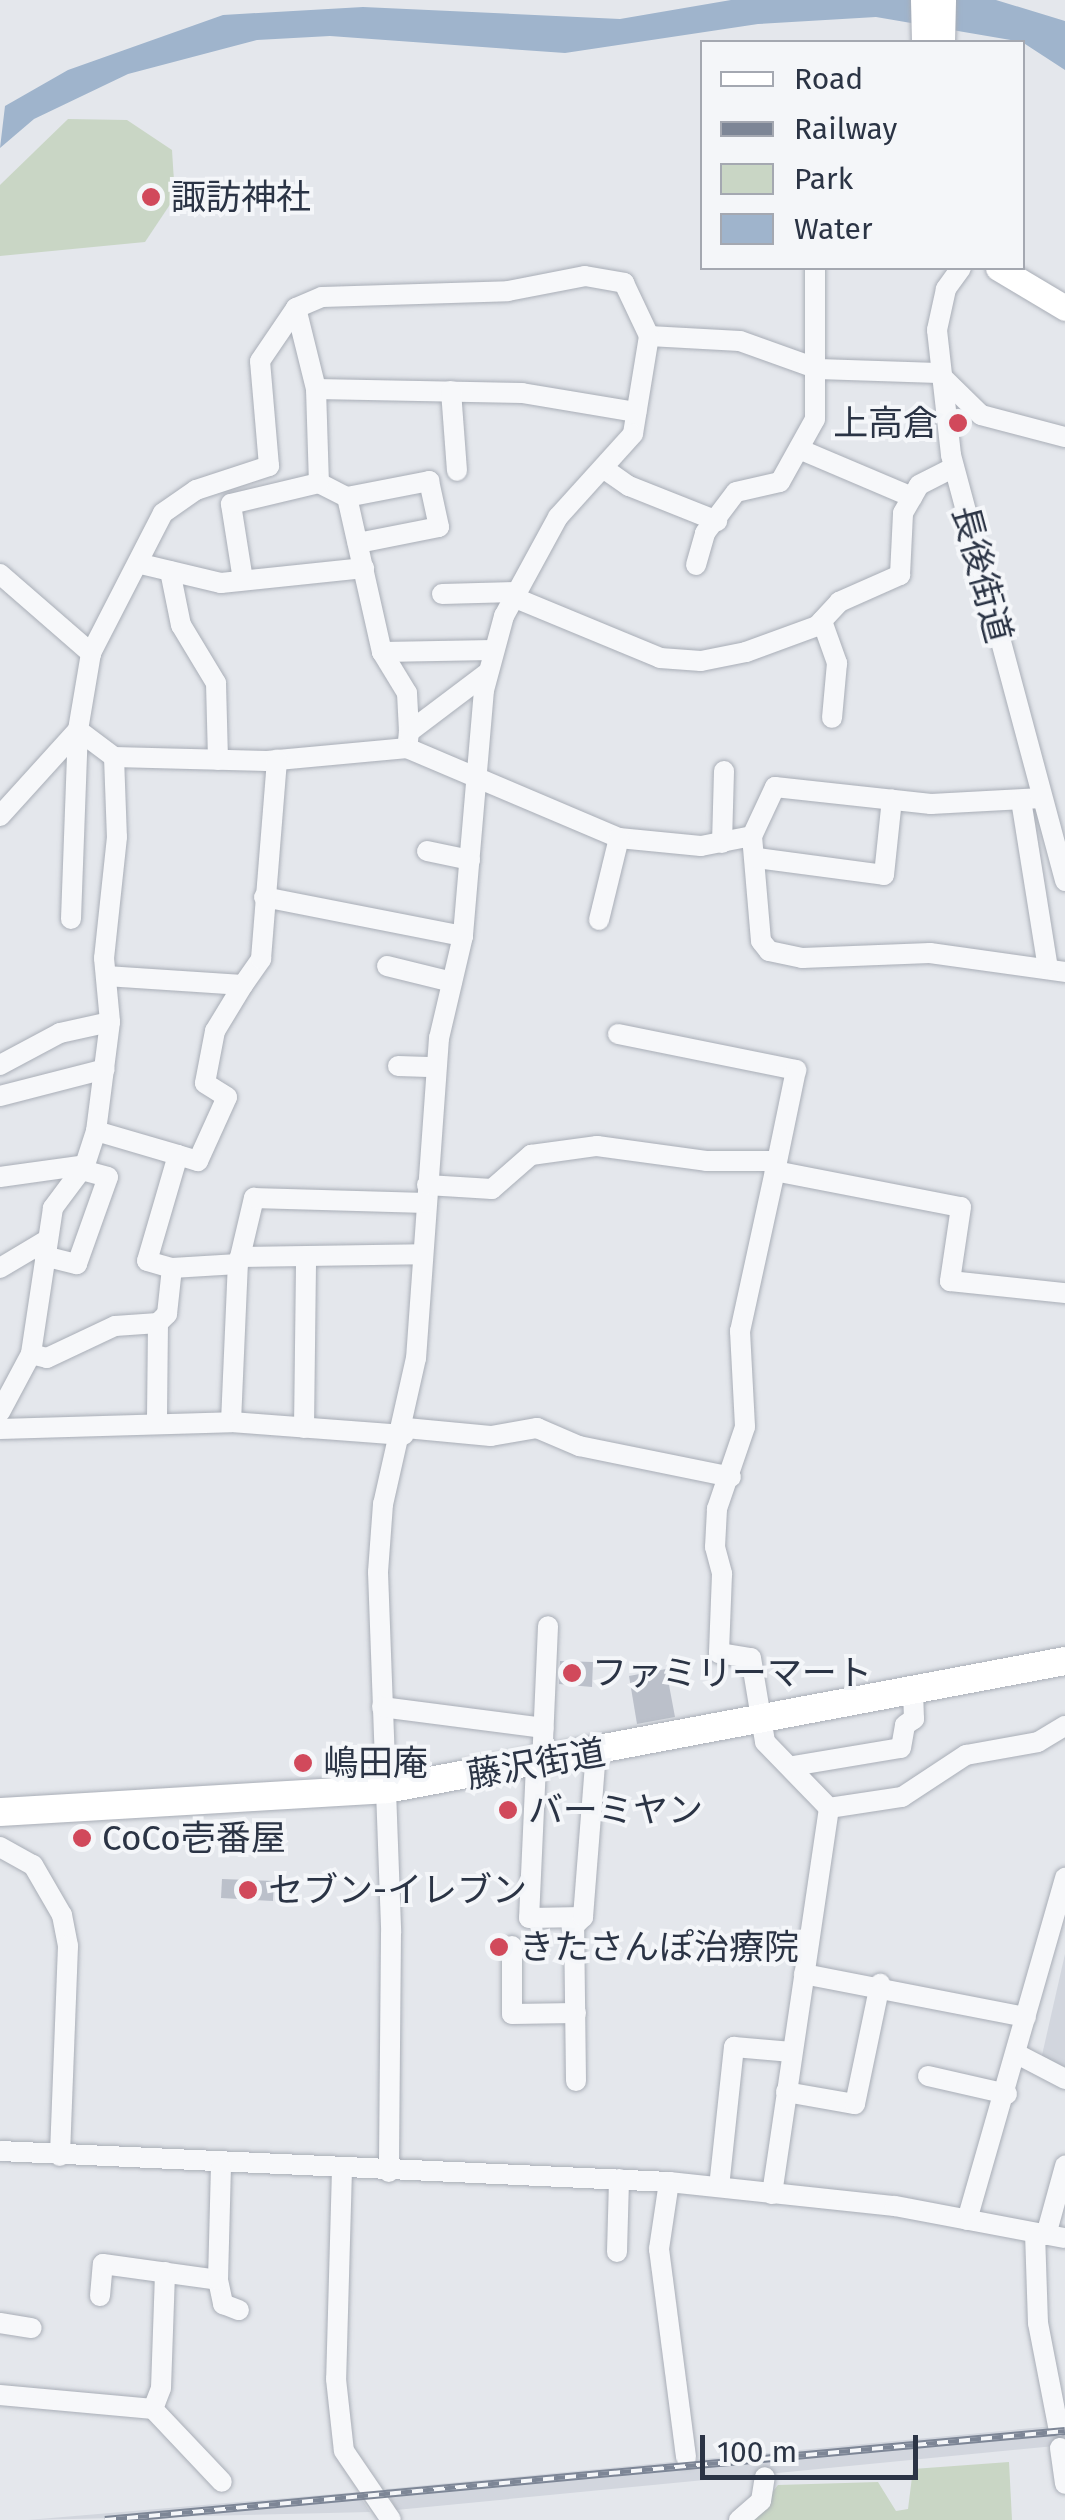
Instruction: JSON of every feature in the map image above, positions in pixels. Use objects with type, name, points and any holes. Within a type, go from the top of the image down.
[{"type":"highway","name":"藤沢街道","points":[[0,1812],[387,1789],[539,1765],[1065,1660]]},
{"type":"main road","points":[[923,0],[924,40]]},
{"type":"main road","points":[[942,0],[942,40]]},
{"type":"main road","points":[[1001,270],[1065,308]]},
{"type":"street","points":[[696,565],[717,520],[736,492],[780,482],[815,418],[815,270]]},
{"type":"street","name":"長後街道","points":[[959,270],[940,308],[938,374],[954,467],[1031,799],[1065,881]]},
{"type":"street","points":[[71,919],[78,730],[92,653],[141,564],[156,524],[178,500],[270,466],[260,361],[296,308],[322,297],[508,291],[604,274],[624,283],[649,336],[633,434],[558,517],[514,594],[493,650],[487,673],[464,936],[436,1067],[405,1431],[383,1504],[388,2172]]},
{"type":"street","points":[[296,308],[316,388],[319,484]]},
{"type":"street","points":[[649,336],[740,342],[818,369],[938,374],[981,415],[1065,436]]},
{"type":"street","points":[[316,388],[522,393],[636,412]]},
{"type":"street","points":[[451,392],[456,471]]},
{"type":"street","points":[[799,448],[912,497]]},
{"type":"street","points":[[442,594],[514,594],[638,652],[702,661],[822,621],[840,602],[900,575],[897,538],[912,497],[954,467]]},
{"type":"street","points":[[604,468],[629,486],[717,520]]},
{"type":"street","points":[[242,580],[231,504],[319,484],[346,497],[429,481],[439,527],[358,543]]},
{"type":"street","points":[[346,497],[382,652],[407,692],[408,740]]},
{"type":"street","points":[[141,564],[242,580],[364,568]]},
{"type":"street","points":[[170,571],[182,625],[216,682],[218,760]]},
{"type":"street","points":[[0,574],[92,653]]},
{"type":"street","points":[[822,621],[836,664],[832,718]]},
{"type":"street","points":[[382,652],[493,650]]},
{"type":"street","points":[[78,730],[114,757],[277,760],[408,740],[487,673]]},
{"type":"street","points":[[0,816],[78,730]]},
{"type":"street","points":[[408,740],[478,777],[619,838],[722,843],[752,836]]},
{"type":"street","points":[[0,1412],[31,1354],[53,1208],[83,1167],[96,1131],[110,1022],[106,976],[114,757]]},
{"type":"street","points":[[96,1131],[198,1161],[227,1097],[205,1083],[214,1031],[260,959],[277,760]]},
{"type":"street","points":[[722,843],[724,770]]},
{"type":"street","points":[[774,787],[892,800],[1031,799],[1056,970],[930,953],[852,960],[769,951],[760,941],[752,836],[774,787]]},
{"type":"street","points":[[756,858],[884,875],[892,800]]},
{"type":"street","points":[[600,920],[619,838]]},
{"type":"street","points":[[427,850],[470,860]]},
{"type":"street","points":[[264,897],[464,936]]},
{"type":"street","points":[[387,966],[452,982]]},
{"type":"street","points":[[106,976],[243,985]]},
{"type":"street","points":[[0,1065],[60,1032],[110,1022]]},
{"type":"street","points":[[618,1034],[796,1070],[740,1331],[745,1427],[717,1509],[719,1653],[751,1658],[765,1742],[793,1766],[829,1808],[772,2194]]},
{"type":"street","points":[[398,1066],[436,1067]]},
{"type":"street","points":[[0,1096],[105,1069]]},
{"type":"street","points":[[231,1422],[239,1261],[254,1198],[492,1189],[531,1155],[597,1146],[776,1166],[961,1208],[950,1281],[1065,1293]]},
{"type":"street","points":[[178,1155],[147,1261],[172,1268],[306,1257],[422,1254]]},
{"type":"street","points":[[0,1177],[83,1167],[108,1176],[76,1264],[46,1248]]},
{"type":"street","points":[[0,1268],[46,1248]]},
{"type":"street","points":[[304,1428],[306,1257]]},
{"type":"street","points":[[31,1354],[47,1358],[115,1326],[158,1322],[167,1314],[172,1268]]},
{"type":"street","points":[[157,1422],[158,1322]]},
{"type":"street","points":[[0,1430],[231,1422],[491,1436],[537,1428],[580,1446],[731,1476]]},
{"type":"street","points":[[548,1626],[529,1918],[583,1917]]},
{"type":"street","points":[[793,1766],[901,1748],[904,1725],[914,1719],[913,1690]]},
{"type":"street","points":[[382,1707],[544,1728]]},
{"type":"street","points":[[829,1808],[902,1798],[966,1754],[1038,1742],[1065,1726]]},
{"type":"street","points":[[576,2080],[574,1926],[583,1917],[596,1754]]},
{"type":"street","points":[[0,1847],[33,1864],[65,1930],[70,1998],[60,2156]]},
{"type":"street","points":[[967,2220],[1007,2094],[1065,1878]]},
{"type":"street","points":[[512,1946],[512,2014],[576,2014]]},
{"type":"street","points":[[804,1974],[880,1984],[1026,2017]]},
{"type":"street","points":[[786,2092],[855,2104],[880,1984]]},
{"type":"street","points":[[719,2187],[734,2048],[792,2052]]},
{"type":"street","points":[[1017,2054],[1065,2078]]},
{"type":"street","points":[[928,2076],[1007,2094]]},
{"type":"street","points":[[0,2151],[221,2167],[669,2182],[967,2220],[1049,2235]]},
{"type":"street","points":[[1058,2426],[1038,2323],[1049,2235],[1065,2166]]},
{"type":"street","points":[[221,2167],[218,2280],[223,2304],[238,2310]]},
{"type":"street","points":[[342,2169],[336,2379],[344,2451],[390,2520]]},
{"type":"street","points":[[617,2252],[619,2179]]},
{"type":"street","points":[[669,2182],[659,2249],[686,2457]]},
{"type":"street","points":[[100,2296],[104,2264],[218,2280]]},
{"type":"street","points":[[153,2409],[161,2388],[165,2272]]},
{"type":"street","points":[[0,2323],[32,2328]]},
{"type":"street","points":[[0,2395],[153,2409],[222,2482]]},
{"type":"street","points":[[1060,2448],[1065,2484]]},
{"type":"street","points":[[739,2520],[761,2500],[764,2476]]},
{"type":"shaded area","points":[[1065,1954],[1065,2067],[1040,2064]]},
{"type":"shaded area","points":[[1065,2425],[1065,2445],[396,2510],[386,2489]]},
{"type":"shaded area","points":[[357,2492],[370,2512],[28,2520]]},
{"type":"green space","points":[[68,119],[127,120],[172,150],[175,197],[145,242],[0,256],[0,185]]},
{"type":"green space","points":[[1009,2462],[1012,2520],[750,2520],[778,2485],[878,2482],[896,2511],[908,2509],[913,2469]]},
{"type":"water","points":[[731,0],[996,0],[1065,21],[1065,70],[1025,44],[1025,40],[876,17],[758,24],[565,53],[330,36],[257,40],[128,74],[34,119],[0,148],[5,106],[68,70],[223,15],[363,7],[620,19]]},
{"type":"building","name":"ファミリーマート","points":[[560,1661],[593,1662],[592,1687],[559,1684]]},
{"type":"building","points":[[666,1669],[675,1717],[637,1724],[629,1676]]},
{"type":"building","name":"セブン-イレブン","points":[[222,1879],[274,1881],[273,1901],[221,1898]]},
{"type":"railway","points":[[105,2520],[1065,2431]]},
{"type":"place","name":"諏訪神社","points":[[151,197]]},
{"type":"place","name":"上高倉","points":[[958,423]]},
{"type":"place","name":"ファミリーマート","points":[[572,1673]]},
{"type":"place","name":"嶋田庵","points":[[303,1763]]},
{"type":"place","name":"バーミヤン","points":[[508,1810]]},
{"type":"place","name":"CoCo壱番屋","points":[[82,1838]]},
{"type":"place","name":"セブン-イレブン","points":[[248,1890]]},
{"type":"place","name":"きたさんぽ治療院","points":[[499,1947]]}]
